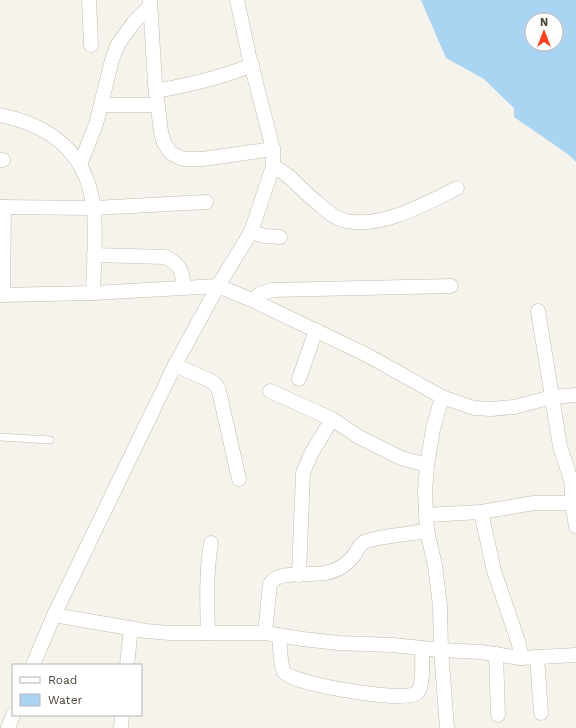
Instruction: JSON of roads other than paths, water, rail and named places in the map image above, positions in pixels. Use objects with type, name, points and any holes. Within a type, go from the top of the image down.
[{"type":"street","points":[[89,0],[91,45]]},
{"type":"street","points":[[33,664],[54,615],[175,365],[218,286],[251,232],[273,166],[273,149],[237,0]]},
{"type":"street","points":[[150,3],[156,91],[161,132],[164,143],[171,153],[183,158],[204,158],[273,149]]},
{"type":"street","points":[[80,165],[102,105],[112,60],[118,44],[150,3]]},
{"type":"street","points":[[156,91],[198,83],[232,73],[252,65]]},
{"type":"street","points":[[102,105],[158,105]]},
{"type":"street","points":[[0,116],[33,125],[50,134],[68,149],[80,165],[88,180],[94,208],[93,292]]},
{"type":"street","points":[[273,166],[291,177],[316,202],[345,221],[356,222],[378,220],[408,212],[457,188]]},
{"type":"street","points":[[206,202],[94,208],[2,207],[2,295],[218,286],[252,300],[368,354],[442,397],[474,408],[491,409],[514,407],[552,397],[576,395]]},
{"type":"street","points":[[251,232],[265,236],[280,237]]},
{"type":"street","points":[[94,255],[165,258],[172,260],[180,267],[184,287]]},
{"type":"street","points":[[252,300],[260,294],[272,290],[451,286]]},
{"type":"street","points":[[538,311],[560,446],[572,483],[576,526]]},
{"type":"street","points":[[298,379],[316,330]]},
{"type":"street","points":[[175,365],[216,385],[226,416],[240,479]]},
{"type":"street","points":[[270,391],[332,419],[359,437],[388,452],[401,458],[427,464]]},
{"type":"street","points":[[442,397],[433,429],[427,464],[425,492],[427,531],[435,565],[440,606],[441,650],[447,728]]},
{"type":"street","points":[[298,574],[303,473],[311,454],[332,419]]},
{"type":"street","points":[[426,515],[481,512],[534,503],[574,503]]},
{"type":"street","points":[[481,512],[494,571],[519,644],[521,658]]},
{"type":"street","points":[[265,633],[270,584],[273,579],[280,576],[298,574],[324,574],[338,570],[348,563],[364,542],[374,539],[427,531]]},
{"type":"street","points":[[208,633],[207,601],[211,544]]},
{"type":"street","points":[[54,615],[146,631],[170,633],[265,633],[303,640],[480,652],[521,658],[576,654]]},
{"type":"street","points":[[127,664],[131,628]]},
{"type":"street","points":[[279,635],[282,665],[284,671],[289,676],[306,682],[362,693],[410,696],[416,693],[420,688],[422,676],[422,648]]},
{"type":"street","points":[[496,654],[498,715]]},
{"type":"street","points":[[537,657],[541,713]]},
{"type":"street","points":[[8,728],[14,716]]},
{"type":"street","points":[[122,716],[122,728]]},
{"type":"lane","points":[[0,437],[50,440]]},
{"type":"water","points":[[421,0],[576,0],[576,162],[569,155],[514,117],[514,108],[484,79],[446,58]]}]
